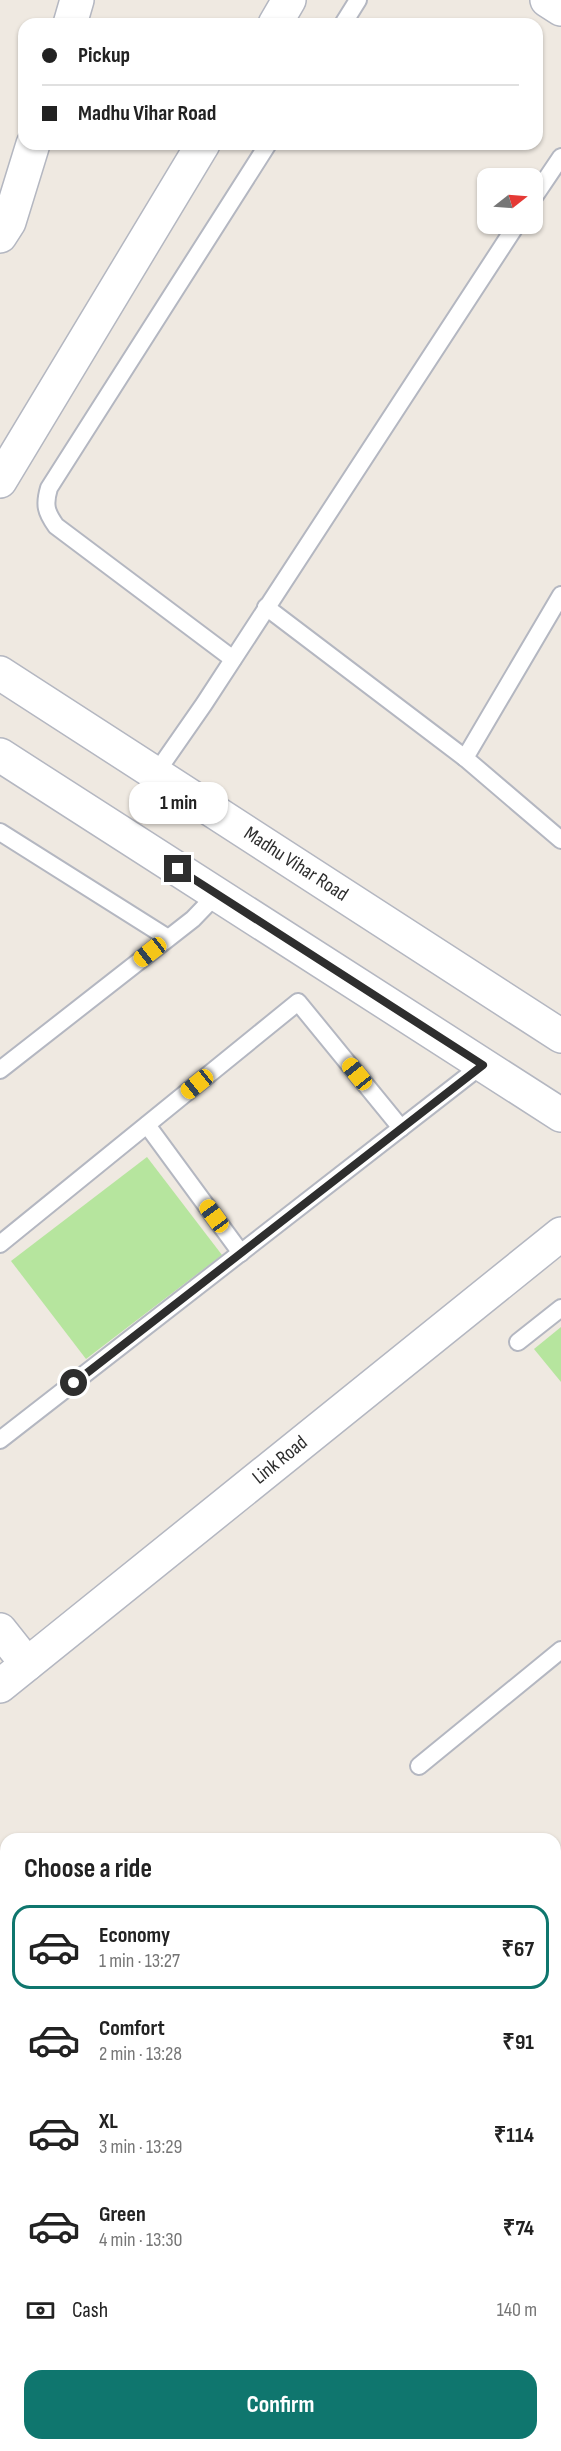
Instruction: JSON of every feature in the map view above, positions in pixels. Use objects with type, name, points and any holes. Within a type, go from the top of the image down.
[{"type":"street","points":[[72,18],[77,0]]},
{"type":"street","points":[[278,18],[289,0]]},
{"type":"street","points":[[548,0],[561,9]]},
{"type":"street","points":[[0,236],[9,222],[31,150]]},
{"type":"street","points":[[0,481],[199,150]]},
{"type":"street","name":"Madhu Vihar Road","points":[[0,673],[561,1036]]},
{"type":"street","points":[[0,755],[561,1115]]},
{"type":"street","name":"Link Road","points":[[0,1686],[561,1234]]},
{"type":"street","points":[[0,1630],[27,1664]]},
{"type":"lane","points":[[347,18],[358,0]]},
{"type":"lane","points":[[233,659],[56,526],[47,514],[45,503],[49,488],[264,150]]},
{"type":"lane","points":[[543,184],[561,157]]},
{"type":"lane","points":[[156,774],[510,234]]},
{"type":"lane","points":[[465,758],[561,595]]},
{"type":"lane","points":[[266,607],[465,758],[561,840]]},
{"type":"lane","points":[[0,832],[168,938]]},
{"type":"lane","points":[[0,1070],[193,919],[217,894]]},
{"type":"lane","points":[[0,1244],[298,1002],[401,1128]]},
{"type":"lane","points":[[0,1440],[483,1065]]},
{"type":"lane","points":[[147,1125],[241,1253]]},
{"type":"lane","points":[[518,1342],[561,1308]]},
{"type":"lane","points":[[419,1766],[561,1650]]},
{"type":"green space","points":[[147,1157],[222,1255],[86,1359],[11,1261]]},
{"type":"green space","points":[[561,1327],[561,1382],[534,1349]]},
{"type":"route","points":[[74,1383],[483,1065],[178,869]]}]
